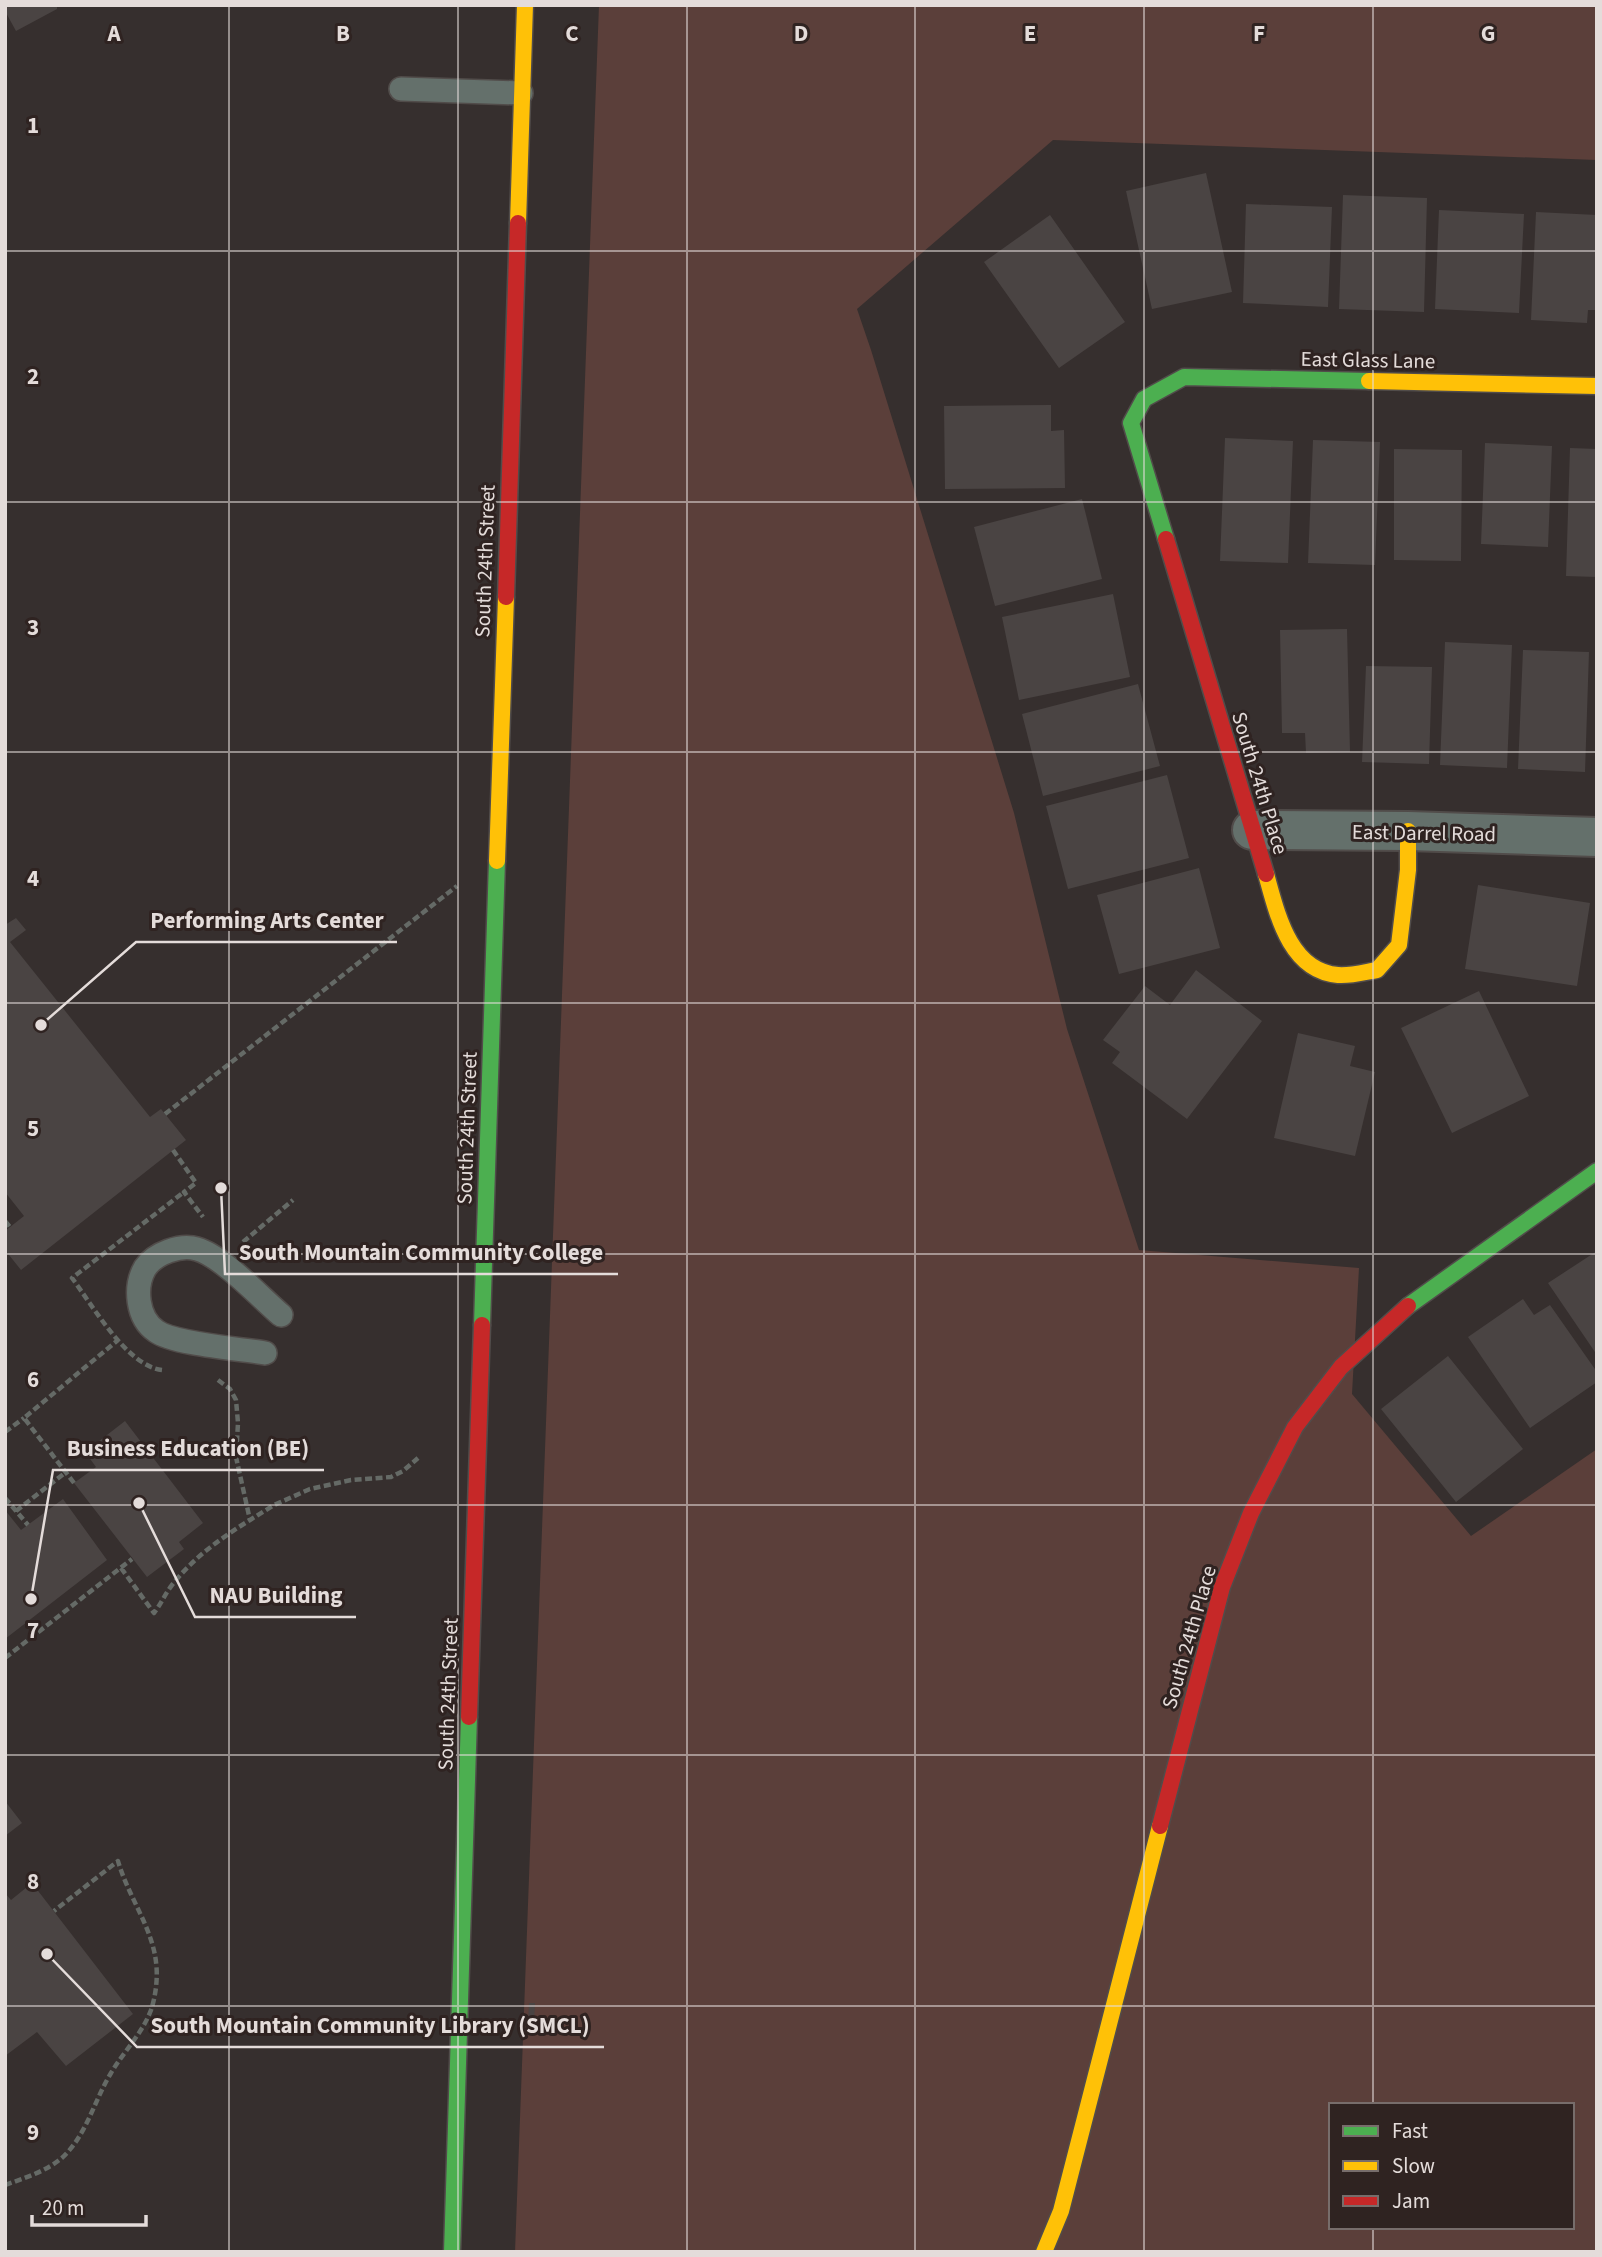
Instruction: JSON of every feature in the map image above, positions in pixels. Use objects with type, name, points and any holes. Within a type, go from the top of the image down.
[{"type":"street","name":"South 24th Street","points":[[452,2252],[525,5]]},
{"type":"street","name":"East Glass Lane","points":[[1144,399],[1184,377],[1597,386]]},
{"type":"street","name":"South 24th Place","points":[[1144,399],[1131,423],[1270,889],[1289,942],[1306,966],[1338,975],[1377,970],[1399,945],[1407,881],[1408,831]]},
{"type":"street","name":"East Darrel Road","points":[[1252,830],[1408,831],[1597,837]]},
{"type":"street","name":"South 24th Place","points":[[1044,2252],[1060,2211],[1222,1587],[1251,1513],[1295,1427],[1341,1367],[1398,1313],[1597,1171]]},
{"type":"lane","points":[[401,89],[522,93]]},
{"type":"lane","points":[[265,1353],[174,1339],[156,1332],[145,1320],[139,1301],[139,1286],[146,1267],[157,1257],[172,1250],[185,1247],[198,1249],[215,1257],[281,1315]]},
{"type":"path","points":[[165,1114],[496,855]]},
{"type":"path","points":[[169,1371],[144,1365],[127,1352],[72,1278],[196,1182],[173,1150]]},
{"type":"path","points":[[184,1192],[207,1223]]},
{"type":"path","points":[[240,1244],[293,1200]]},
{"type":"path","points":[[5,1220],[10,1227]]},
{"type":"path","points":[[5,1432],[118,1340]]},
{"type":"path","points":[[210,1375],[230,1389],[236,1401],[236,1457],[250,1520]]},
{"type":"path","points":[[24,1418],[74,1483]]},
{"type":"path","points":[[121,1568],[154,1613],[172,1586],[199,1557],[225,1536],[274,1505],[310,1489],[351,1480],[391,1477],[418,1458]]},
{"type":"path","points":[[16,1511],[66,1472]]},
{"type":"path","points":[[5,1498],[27,1525]]},
{"type":"path","points":[[5,1658],[132,1559]]},
{"type":"path","points":[[5,2185],[45,2169],[63,2157],[90,2118],[112,2072],[145,2024],[152,2007],[156,1961],[151,1941],[128,1891],[118,1861],[54,1910]]},
{"type":"shaded area","points":[[599,5],[1597,5],[1597,160],[1053,140],[857,309],[1014,813],[1067,1029],[1139,1250],[1359,1268],[1352,1394],[1471,1536],[1597,1449],[1597,2252],[515,2252]]},
{"type":"building","points":[[5,5],[57,5],[57,9],[16,31],[5,11]]},
{"type":"building","points":[[1206,173],[1232,292],[1152,309],[1126,191]]},
{"type":"building","points":[[1343,195],[1427,198],[1424,312],[1339,309]]},
{"type":"building","points":[[1246,204],[1332,207],[1328,307],[1243,303]]},
{"type":"building","points":[[1439,210],[1524,214],[1519,313],[1435,309]]},
{"type":"building","points":[[1536,212],[1597,215],[1597,310],[1588,310],[1587,323],[1531,320]]},
{"type":"building","points":[[1050,215],[1125,322],[1059,368],[984,262]]},
{"type":"building","points":[[1051,405],[1051,431],[1064,430],[1065,488],[945,489],[944,406]]},
{"type":"building","points":[[1225,438],[1293,441],[1288,563],[1220,561]]},
{"type":"building","points":[[1313,440],[1380,442],[1375,565],[1308,563]]},
{"type":"building","points":[[1485,443],[1552,446],[1548,547],[1481,544]]},
{"type":"building","points":[[1570,448],[1597,449],[1597,577],[1566,576]]},
{"type":"building","points":[[1394,449],[1462,450],[1461,561],[1394,560]]},
{"type":"building","points":[[1082,499],[1102,579],[995,606],[974,527]]},
{"type":"building","points":[[1113,594],[1130,677],[1019,700],[1002,617]]},
{"type":"building","points":[[1347,629],[1350,752],[1306,753],[1305,733],[1282,733],[1280,630]]},
{"type":"building","points":[[1445,642],[1512,645],[1507,768],[1440,765]]},
{"type":"building","points":[[1523,650],[1589,652],[1585,772],[1518,769]]},
{"type":"building","points":[[1366,666],[1432,667],[1429,764],[1362,762]]},
{"type":"building","points":[[1138,684],[1160,766],[1043,796],[1022,714]]},
{"type":"building","points":[[1167,775],[1189,858],[1068,889],[1046,806]]},
{"type":"building","points":[[1199,868],[1220,948],[1119,974],[1097,895]]},
{"type":"building","points":[[1478,885],[1590,903],[1577,986],[1465,969]]},
{"type":"building","points":[[16,918],[26,930],[10,942],[150,1117],[161,1109],[186,1140],[21,1270],[5,1250],[5,1231],[24,1216],[5,1192],[5,925]]},
{"type":"building","points":[[1196,970],[1262,1021],[1187,1119],[1112,1063],[1120,1052],[1103,1040],[1145,986],[1170,1005]]},
{"type":"building","points":[[1479,991],[1529,1096],[1452,1133],[1401,1028]]},
{"type":"building","points":[[1298,1033],[1355,1046],[1350,1066],[1375,1072],[1355,1156],[1274,1138]]},
{"type":"building","points":[[1597,1251],[1597,1355],[1548,1283]]},
{"type":"building","points":[[1523,1299],[1534,1315],[1550,1305],[1597,1372],[1597,1382],[1530,1428],[1468,1337]]},
{"type":"building","points":[[1448,1356],[1523,1449],[1456,1502],[1381,1409]]},
{"type":"building","points":[[125,1421],[203,1523],[179,1542],[184,1549],[147,1577],[74,1483],[96,1467],[85,1452]]},
{"type":"building","points":[[63,1499],[107,1560],[5,1639],[5,1510],[21,1530]]},
{"type":"building","points":[[5,1801],[22,1823],[5,1836]]},
{"type":"building","points":[[32,1883],[133,2014],[66,2066],[37,2032],[5,2056],[5,1893],[11,1900]]},
{"type":"building","points":[[529,2003],[535,2003],[534,2024],[528,2024]]},
{"type":"traffic: fast","points":[[1166,539],[1131,423],[1144,399],[1184,377],[1369,381]]},
{"type":"traffic: fast","points":[[482,1325],[497,861]]},
{"type":"traffic: fast","points":[[1408,1306],[1597,1171]]},
{"type":"traffic: fast","points":[[452,2252],[469,1717]]},
{"type":"traffic: slow","points":[[518,223],[525,5]]},
{"type":"traffic: slow","points":[[1369,381],[1597,386]]},
{"type":"traffic: slow","points":[[497,861],[506,597]]},
{"type":"traffic: slow","points":[[1266,874],[1288,938],[1308,963],[1321,971],[1338,975],[1377,970],[1399,945],[1408,870],[1408,831]]},
{"type":"traffic: slow","points":[[1044,2252],[1061,2211],[1160,1826]]},
{"type":"traffic: jam","points":[[506,597],[518,223]]},
{"type":"traffic: jam","points":[[1166,539],[1266,874]]},
{"type":"traffic: jam","points":[[1160,1826],[1222,1587],[1251,1513],[1295,1427],[1341,1367],[1408,1306]]},
{"type":"traffic: jam","points":[[469,1717],[482,1325]]},
{"type":"place","name":"Performing Arts Center","points":[[41,1025]]},
{"type":"place","name":"South Mountain Community College","points":[[221,1188]]},
{"type":"place","name":"NAU Building","points":[[139,1503]]},
{"type":"place","name":"Business Education (BE)","points":[[31,1599]]},
{"type":"place","name":"South Mountain Community Library (SMCL)","points":[[47,1954]]}]
